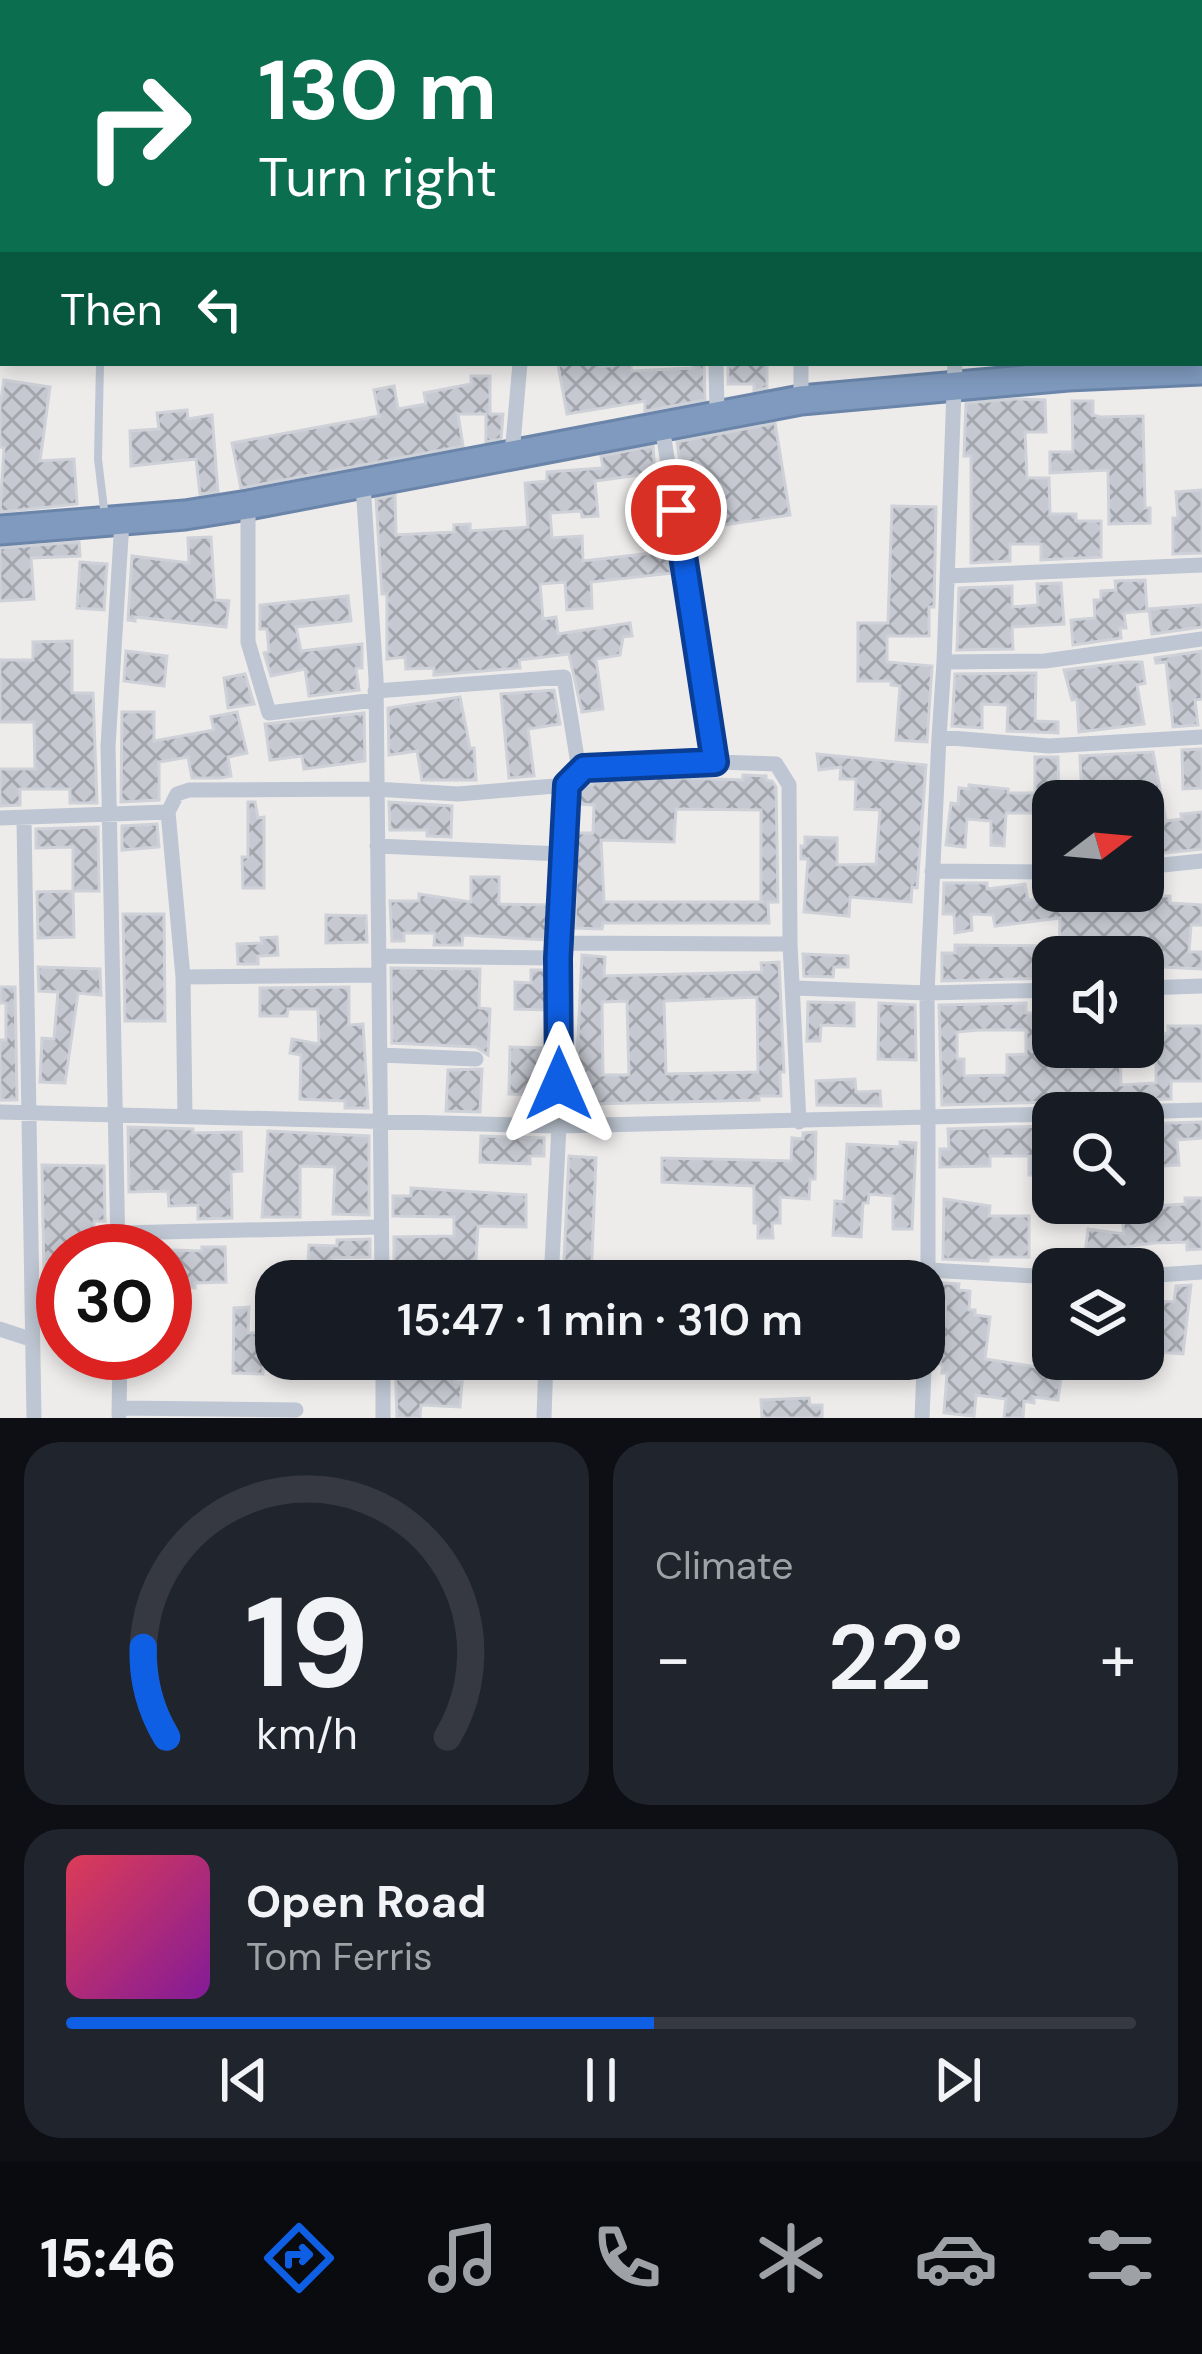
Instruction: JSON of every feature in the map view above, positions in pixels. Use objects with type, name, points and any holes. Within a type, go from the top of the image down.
[{"type":"highway","points":[[0,530],[248,505],[717,414],[954,374],[1202,370]]},
{"type":"street","points":[[512,455],[520,366]]},
{"type":"street","points":[[716,366],[717,414]]},
{"type":"street","points":[[801,366],[801,400]]},
{"type":"street","points":[[928,1260],[927,993],[954,374]]},
{"type":"street","points":[[662,426],[715,762]]},
{"type":"street","points":[[363,485],[375,696],[382,1260]]},
{"type":"street","points":[[248,505],[248,642],[269,713],[375,696],[564,677],[579,770],[567,785],[563,854],[559,1126],[551,1260]]},
{"type":"street","points":[[114,522],[108,817],[118,1224]]},
{"type":"street","points":[[948,576],[1202,565]]},
{"type":"street","points":[[944,662],[1045,661],[1202,639]]},
{"type":"street","points":[[939,737],[1049,746],[1202,737]]},
{"type":"street","points":[[579,770],[766,762],[776,764],[787,777],[799,1123]]},
{"type":"street","points":[[185,1117],[183,977],[168,812],[173,797],[189,790],[375,789],[458,794],[567,785]]},
{"type":"street","points":[[0,818],[168,812]]},
{"type":"street","points":[[24,819],[34,1418]]},
{"type":"street","points":[[377,846],[563,854]]},
{"type":"street","points":[[1164,865],[1202,861]]},
{"type":"street","points":[[932,871],[1032,872]]},
{"type":"street","points":[[379,956],[790,944]]},
{"type":"street","points":[[183,977],[378,976]]},
{"type":"street","points":[[1164,987],[1202,986]]},
{"type":"street","points":[[795,988],[927,993],[1032,990]]},
{"type":"street","points":[[380,1055],[476,1059]]},
{"type":"street","points":[[1164,1111],[1202,1110]]},
{"type":"street","points":[[0,1112],[559,1126],[1032,1115]]},
{"type":"street","points":[[192,1231],[381,1227]]},
{"type":"street","points":[[945,1271],[1032,1276]]},
{"type":"street","points":[[1164,1275],[1202,1272]]},
{"type":"street","points":[[0,1329],[30,1339]]},
{"type":"street","points":[[120,1380],[119,1413],[296,1410]]},
{"type":"street","points":[[382,1418],[383,1380]]},
{"type":"street","points":[[544,1418],[546,1380]]},
{"type":"street","points":[[922,1418],[923,1380]]},
{"type":"lane","points":[[100,366],[98,459],[114,522]]},
{"type":"building","points":[[558,366],[631,366],[632,371],[704,366],[705,400],[645,411],[645,401],[567,414]]},
{"type":"building","points":[[728,366],[767,366],[767,388],[754,391],[754,384],[728,384]]},
{"type":"building","points":[[471,376],[490,376],[490,414],[503,414],[501,439],[486,442],[486,414],[458,414],[463,446],[241,488],[232,443],[379,416],[374,390],[394,386],[398,409],[426,404],[424,393],[471,384]]},
{"type":"building","points":[[4,380],[50,387],[40,461],[74,459],[77,504],[0,512]]},
{"type":"building","points":[[1045,400],[1046,432],[1025,432],[1027,478],[1049,478],[1050,514],[1101,521],[1101,557],[1041,560],[1041,544],[1010,544],[1010,561],[971,563],[971,456],[964,456],[966,403]]},
{"type":"building","points":[[1072,401],[1093,401],[1093,415],[1101,417],[1143,416],[1145,508],[1150,508],[1150,523],[1109,524],[1108,470],[1050,473],[1050,452],[1073,452]]},
{"type":"building","points":[[187,410],[188,419],[212,415],[218,492],[200,494],[196,459],[131,466],[130,431],[159,429],[157,413]]},
{"type":"building","points":[[775,423],[790,515],[691,530],[677,442]]},
{"type":"building","points":[[653,446],[655,473],[595,481],[598,516],[582,517],[581,511],[550,513],[552,538],[582,536],[583,561],[670,551],[673,573],[591,582],[592,608],[567,610],[565,582],[540,584],[543,619],[556,617],[558,634],[630,623],[632,636],[623,637],[620,655],[596,659],[603,709],[582,712],[569,654],[519,660],[520,668],[434,675],[434,668],[406,669],[405,657],[387,659],[387,594],[382,594],[376,499],[395,495],[396,535],[454,532],[454,525],[470,524],[470,531],[528,527],[525,483],[547,481],[547,472],[603,468],[601,456]]},
{"type":"building","points":[[1202,490],[1202,553],[1173,554],[1176,492]]},
{"type":"building","points":[[892,506],[936,507],[929,636],[887,636],[887,662],[932,666],[927,742],[896,740],[900,686],[891,685],[892,681],[858,681],[858,623],[888,623]]},
{"type":"building","points":[[211,537],[215,600],[229,601],[226,627],[128,620],[132,556],[189,563],[188,538]]},
{"type":"building","points":[[79,542],[80,556],[31,558],[34,599],[0,601],[0,548]]},
{"type":"building","points":[[80,562],[107,564],[104,610],[77,608]]},
{"type":"building","points":[[1145,580],[1147,611],[1124,613],[1126,628],[1120,628],[1121,638],[1073,645],[1071,620],[1095,618],[1094,600],[1101,600],[1101,591],[1116,590],[1115,581]]},
{"type":"building","points":[[1061,583],[1064,624],[1012,627],[1013,649],[957,650],[959,588],[1012,586],[1012,607],[1038,605],[1037,584]]},
{"type":"building","points":[[348,596],[351,621],[296,627],[301,651],[362,644],[362,668],[356,668],[359,690],[309,696],[305,669],[271,676],[264,653],[269,652],[267,629],[260,629],[260,605]]},
{"type":"building","points":[[1202,605],[1202,627],[1152,634],[1149,609]]},
{"type":"building","points":[[72,641],[72,693],[93,693],[97,803],[70,803],[70,789],[20,789],[20,805],[0,806],[0,769],[35,769],[34,722],[0,722],[0,660],[33,660],[33,642]]},
{"type":"building","points":[[126,651],[167,656],[164,686],[124,681]]},
{"type":"building","points":[[1202,651],[1202,699],[1195,700],[1198,725],[1173,727],[1166,662],[1156,663],[1155,658]]},
{"type":"building","points":[[1142,662],[1145,683],[1137,685],[1144,724],[1079,732],[1077,699],[1072,700],[1064,670]]},
{"type":"building","points":[[1036,673],[1035,721],[1058,722],[1058,733],[1007,731],[1008,705],[982,704],[982,728],[952,726],[955,674]]},
{"type":"building","points":[[245,674],[254,704],[228,708],[224,678]]},
{"type":"building","points":[[554,690],[560,724],[528,729],[534,776],[509,778],[501,694]]},
{"type":"building","points":[[460,697],[470,748],[474,748],[476,780],[422,780],[417,751],[389,755],[388,708]]},
{"type":"building","points":[[122,712],[154,712],[154,741],[214,730],[211,717],[237,712],[247,753],[228,757],[231,776],[220,778],[192,778],[188,757],[159,762],[159,800],[121,802]]},
{"type":"building","points":[[364,713],[365,761],[304,769],[302,756],[270,760],[265,724]]},
{"type":"building","points":[[1202,749],[1202,788],[1183,789],[1182,750]]},
{"type":"building","points":[[1153,752],[1158,780],[1081,780],[1080,756]]},
{"type":"building","points":[[817,754],[926,765],[917,888],[912,887],[911,902],[850,897],[849,916],[804,912],[808,859],[801,859],[801,846],[805,846],[805,837],[837,838],[837,865],[876,864],[880,810],[855,809],[856,779],[840,779],[841,767],[819,770]]},
{"type":"building","points":[[1035,757],[1058,757],[1059,780],[1035,780]]},
{"type":"building","points":[[743,775],[766,776],[776,787],[778,902],[768,902],[769,923],[603,923],[602,929],[575,928],[577,833],[593,833],[594,805],[579,804],[584,784],[646,777],[743,780]],"holes":[[[676,809],[761,810],[761,902],[604,902],[601,840],[674,842]]]},
{"type":"building","points":[[969,785],[1008,789],[1008,793],[1032,793],[1032,813],[1006,813],[1004,846],[991,845],[991,821],[967,819],[965,847],[946,845],[951,803],[958,804],[959,788],[969,789]]},
{"type":"building","points":[[248,802],[255,802],[258,818],[264,817],[264,888],[243,888]]},
{"type":"building","points":[[389,802],[452,806],[451,837],[427,836],[427,830],[390,830]]},
{"type":"building","points":[[1164,810],[1166,821],[1202,812],[1202,849],[1164,853]]},
{"type":"building","points":[[157,824],[159,847],[122,850],[122,826]]},
{"type":"building","points":[[98,827],[99,891],[73,891],[73,847],[36,848],[36,829]]},
{"type":"building","points":[[471,877],[499,877],[499,904],[549,905],[547,940],[463,935],[462,945],[434,945],[435,933],[404,933],[404,941],[392,941],[390,901],[419,901],[419,894],[471,902]]},
{"type":"building","points":[[944,883],[987,883],[987,889],[1025,884],[1032,912],[1164,912],[1164,896],[1170,896],[1170,903],[1202,905],[1202,925],[1191,925],[1189,952],[1202,952],[1202,969],[1164,967],[1164,936],[1060,936],[1060,918],[995,926],[993,915],[971,914],[972,930],[955,933],[954,914],[943,914]]},
{"type":"building","points":[[73,891],[74,937],[38,938],[37,892]]},
{"type":"building","points":[[123,914],[164,914],[165,1021],[125,1021]]},
{"type":"building","points":[[326,915],[366,916],[367,942],[326,943]]},
{"type":"building","points":[[277,937],[278,955],[258,956],[258,964],[238,964],[237,944]]},
{"type":"building","points":[[955,945],[1032,946],[1032,979],[942,981],[942,953],[955,953]]},
{"type":"building","points":[[803,954],[848,956],[848,967],[834,967],[833,977],[804,976]]},
{"type":"building","points":[[582,955],[605,957],[604,976],[762,972],[761,963],[779,962],[781,1096],[590,1104],[590,1082],[576,1082]],"holes":[[[757,997],[758,1072],[666,1074],[664,1001]],[[627,1001],[629,1075],[603,1075],[602,1002]]]},
{"type":"building","points":[[38,967],[100,969],[101,995],[78,993],[65,1083],[40,1082],[42,1038],[54,1039],[58,992],[39,991]]},
{"type":"building","points":[[391,968],[480,969],[479,1008],[490,1009],[488,1055],[476,1047],[392,1043]]},
{"type":"building","points":[[531,970],[546,970],[546,1010],[515,1009],[515,982],[531,983]]},
{"type":"building","points":[[0,987],[15,987],[17,1100],[0,1100],[0,1040],[6,1040],[6,1003],[0,1003]]},
{"type":"building","points":[[349,987],[349,1025],[363,1024],[368,1108],[345,1108],[345,1101],[300,1099],[301,1055],[290,1053],[292,1039],[319,1044],[318,1009],[260,1016],[260,988]]},
{"type":"building","points":[[808,1002],[854,1003],[854,1026],[821,1025],[820,1041],[807,1041]]},
{"type":"building","points":[[879,1003],[915,1005],[916,1060],[878,1059]]},
{"type":"building","points":[[1026,1003],[1026,1013],[1032,1013],[1032,1068],[1121,1068],[1121,1085],[1156,1083],[1156,1068],[1164,1068],[1168,1026],[1202,1026],[1202,1081],[1171,1081],[1171,1099],[1164,1099],[1164,1092],[1032,1092],[1032,1103],[942,1105],[939,1005]],"holes":[[[1026,1030],[1026,1054],[1007,1055],[1007,1075],[964,1076],[964,1059],[957,1059],[957,1032]]]},
{"type":"building","points":[[510,1047],[547,1048],[547,1095],[509,1094]]},
{"type":"building","points":[[482,1069],[480,1112],[446,1111],[448,1070]]},
{"type":"building","points":[[855,1079],[856,1092],[880,1091],[881,1106],[817,1105],[816,1081]]},
{"type":"building","points":[[1202,1122],[1202,1138],[1177,1140],[1179,1165],[1164,1166],[1164,1123]]},
{"type":"building","points":[[1032,1126],[1032,1175],[1029,1156],[990,1156],[990,1166],[940,1167],[940,1149],[949,1149],[948,1129]]},
{"type":"building","points":[[128,1127],[241,1132],[242,1171],[231,1172],[232,1218],[198,1219],[198,1205],[169,1206],[168,1191],[129,1192]]},
{"type":"building","points":[[268,1131],[369,1136],[369,1215],[333,1214],[335,1167],[300,1166],[300,1217],[262,1217]]},
{"type":"building","points":[[816,1132],[815,1179],[810,1179],[809,1199],[780,1197],[780,1223],[772,1223],[773,1238],[758,1238],[754,1186],[662,1182],[662,1158],[791,1161],[792,1138],[803,1139],[803,1133]]},
{"type":"building","points":[[481,1136],[544,1138],[544,1156],[530,1156],[530,1164],[480,1162]]},
{"type":"building","points":[[900,1142],[916,1143],[912,1229],[893,1229],[893,1196],[869,1194],[868,1203],[863,1203],[861,1237],[833,1235],[835,1201],[844,1202],[847,1144],[900,1147]]},
{"type":"building","points":[[569,1156],[596,1158],[592,1260],[564,1260]]},
{"type":"building","points":[[42,1165],[104,1166],[105,1221],[43,1224]]},
{"type":"building","points":[[411,1188],[526,1195],[526,1227],[478,1226],[476,1260],[394,1260],[394,1237],[454,1236],[454,1217],[393,1216],[393,1196],[411,1196]]},
{"type":"building","points":[[1185,1198],[1202,1198],[1202,1249],[1187,1250],[1187,1242],[1086,1248],[1088,1229],[1124,1234],[1123,1224],[1164,1224],[1164,1205],[1185,1204]]},
{"type":"building","points":[[944,1199],[990,1206],[989,1216],[1029,1216],[1029,1257],[943,1259]]},
{"type":"building","points":[[370,1239],[370,1257],[308,1260],[309,1245],[337,1246],[337,1240]]},
{"type":"building","points":[[202,1247],[225,1247],[226,1282],[195,1283],[192,1288],[192,1251],[202,1251]]},
{"type":"building","points":[[945,1283],[970,1291],[969,1310],[990,1317],[985,1359],[1032,1366],[1032,1380],[1061,1380],[1058,1400],[1034,1397],[1034,1403],[1024,1401],[1023,1418],[1004,1418],[1006,1399],[976,1395],[974,1416],[944,1413]]},
{"type":"building","points":[[1191,1285],[1183,1354],[1164,1353],[1164,1301],[1174,1302],[1176,1286]]},
{"type":"building","points":[[249,1307],[248,1333],[255,1333],[255,1374],[233,1373],[234,1308]]},
{"type":"building","points":[[396,1380],[462,1382],[460,1407],[421,1405],[420,1418],[397,1418]]},
{"type":"building","points":[[809,1398],[810,1405],[822,1405],[822,1418],[762,1418],[761,1400]]},
{"type":"route","points":[[559,1084],[558,958],[567,785],[584,768],[715,762],[676,510]]}]
